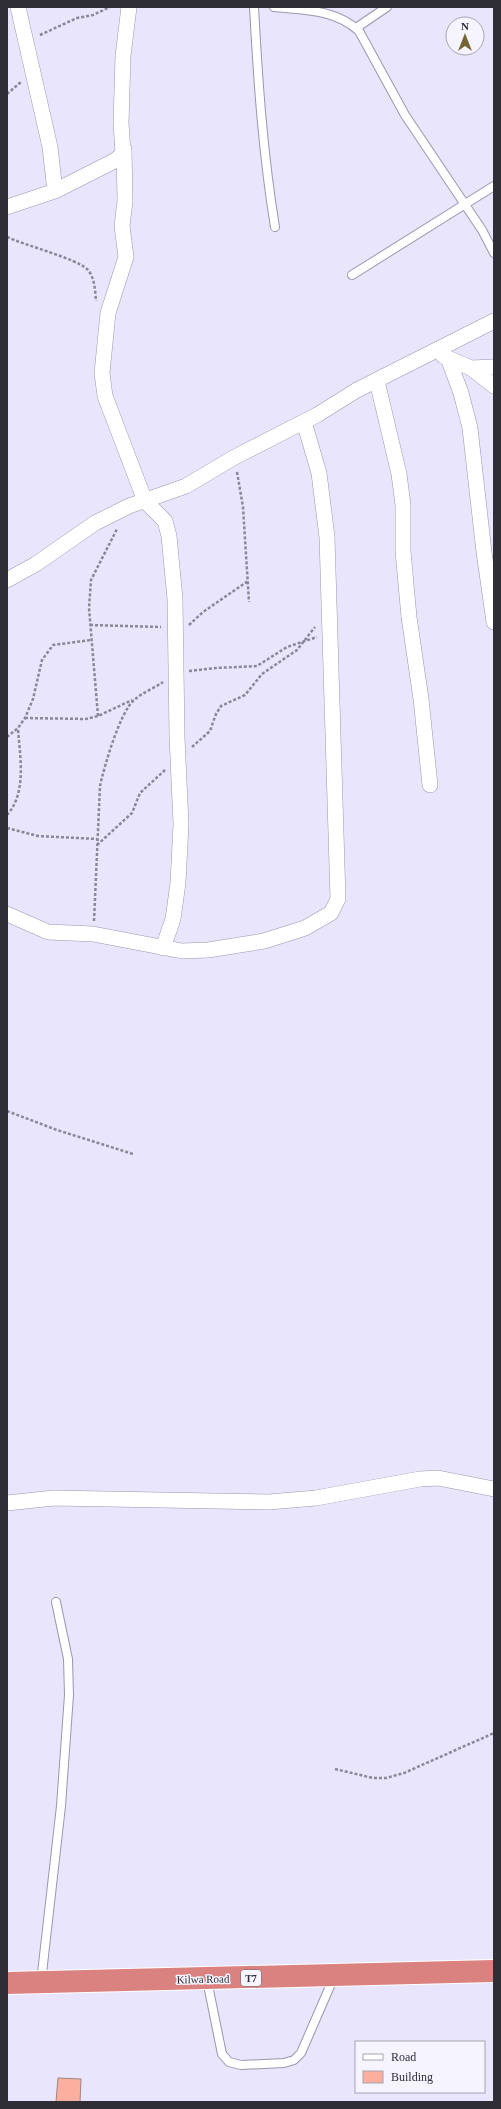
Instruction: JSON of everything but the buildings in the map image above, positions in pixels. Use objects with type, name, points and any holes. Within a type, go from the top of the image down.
[{"type":"highway","name":"Kilwa Road","points":[[7,1983],[494,1972]]},
{"type":"street","points":[[18,7],[50,148],[55,192]]},
{"type":"street","points":[[129,7],[123,56],[121,123],[124,149],[125,201],[122,226],[126,257],[108,313],[105,332],[102,378],[105,396],[145,501],[160,514],[167,527],[175,599],[175,673],[181,824],[178,882],[173,918],[163,948]]},
{"type":"street","points":[[7,207],[55,192],[116,160],[122,155],[124,149]]},
{"type":"street","points":[[7,580],[36,564],[95,523],[129,506],[186,486],[234,458],[304,422],[357,390],[441,355],[494,321]]},
{"type":"street","points":[[441,355],[471,368],[494,386]]},
{"type":"street","points":[[441,355],[462,393],[470,428],[484,552],[494,622]]},
{"type":"street","points":[[471,368],[494,367]]},
{"type":"street","points":[[377,381],[399,474],[402,497],[403,551],[409,617],[421,699],[430,785]]},
{"type":"street","points":[[7,914],[48,932],[93,934],[182,951],[208,950],[264,941],[305,928],[326,918],[335,909],[338,899],[327,537],[319,473],[304,422]]},
{"type":"street","points":[[7,1503],[54,1498],[269,1502],[316,1498],[420,1479],[438,1478],[494,1489]]},
{"type":"lane","points":[[254,7],[259,106],[266,169],[275,227]]},
{"type":"lane","points":[[274,7],[327,13],[340,17],[356,28],[365,40],[405,115],[482,230],[494,253]]},
{"type":"lane","points":[[356,28],[387,7]]},
{"type":"lane","points":[[352,275],[494,186]]},
{"type":"lane","points":[[41,1983],[61,1806],[69,1695],[68,1659],[56,1602]]},
{"type":"lane","points":[[206,1979],[222,2054],[229,2062],[241,2064],[284,2063],[294,2060],[303,2049],[334,1976]]},
{"type":"path","points":[[27,46],[36,37],[72,20],[93,15],[110,7]]},
{"type":"path","points":[[7,237],[74,262],[87,269],[92,277],[96,303]]},
{"type":"path","points":[[234,458],[241,487],[249,602]]},
{"type":"path","points":[[98,716],[88,608],[91,580],[106,548],[129,506]]},
{"type":"path","points":[[90,625],[175,635],[203,612],[248,581]]},
{"type":"path","points":[[97,845],[132,813],[140,793],[149,783],[178,760],[210,731],[214,718],[221,706],[245,695],[262,674],[296,650],[306,641],[330,606]]},
{"type":"path","points":[[7,737],[18,728],[26,718],[33,699],[42,660],[53,645],[92,640]]},
{"type":"path","points":[[26,718],[73,720],[98,716],[135,699],[175,673],[216,668],[257,666],[287,648],[306,641]]},
{"type":"path","points":[[93,934],[100,786],[104,769],[122,717],[135,699]]},
{"type":"path","points":[[7,815],[17,801],[20,790],[18,728]]},
{"type":"path","points":[[7,828],[38,836],[97,839]]},
{"type":"path","points":[[7,1111],[57,1130],[133,1154]]},
{"type":"path","points":[[335,1769],[373,1778],[386,1778],[404,1773],[494,1733]]}]
